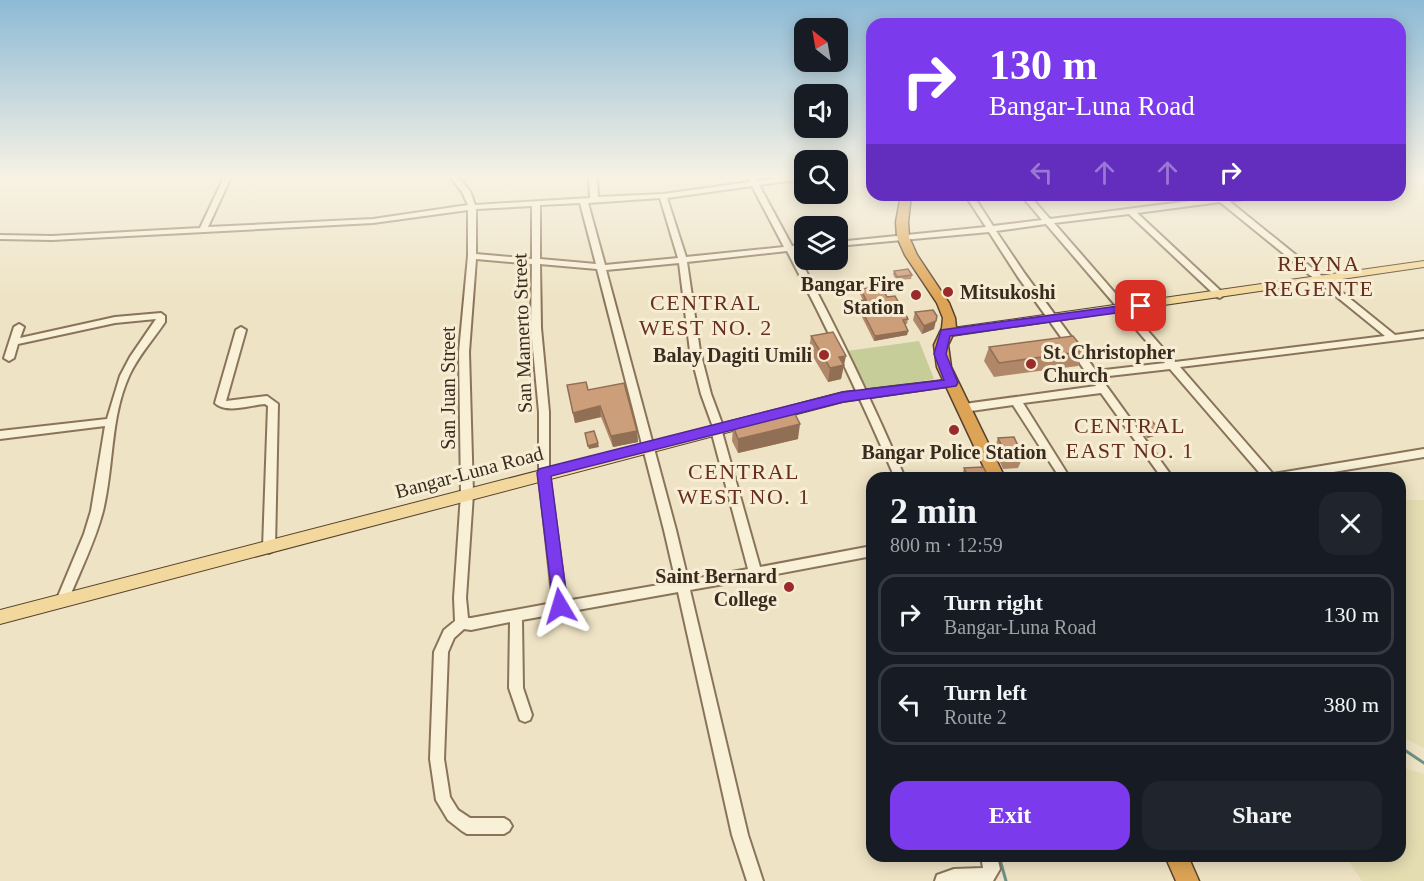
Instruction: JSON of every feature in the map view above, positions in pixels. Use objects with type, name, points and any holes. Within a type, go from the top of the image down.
[{"type":"highway","points":[[903,216],[903,237],[947,310],[950,323],[940,354],[951,383],[994,472]]},
{"type":"highway","points":[[1179,862],[1188,881]]},
{"type":"main road","points":[[945,333],[1424,264]]},
{"type":"main road","name":"Bangar-Luna Road","points":[[0,617],[718,429],[862,394],[951,383]]},
{"type":"street","points":[[202,230],[209,216]]},
{"type":"street","points":[[0,237],[52,238],[362,221],[400,216]]},
{"type":"street","name":"San Juan Street","points":[[462,623],[460,598],[467,494],[464,352],[472,256],[472,216]]},
{"type":"street","name":"San Mamerto Street","points":[[536,216],[536,328],[544,412],[544,473],[560,606]]},
{"type":"street","points":[[592,216],[603,268],[684,586],[740,835],[755,881]]},
{"type":"street","points":[[669,216],[683,262],[695,351],[705,394],[718,429],[756,575]]},
{"type":"street","points":[[771,216],[862,394],[897,472]]},
{"type":"street","points":[[982,216],[1102,389],[1164,472]]},
{"type":"street","points":[[1044,216],[1265,472]]},
{"type":"street","points":[[848,243],[1093,216]]},
{"type":"street","points":[[1135,216],[1220,295]]},
{"type":"street","points":[[1243,216],[1392,337]]},
{"type":"street","points":[[472,256],[603,268],[683,262],[794,248]]},
{"type":"street","points":[[15,342],[85,326],[160,315],[160,322],[133,358],[121,383],[111,422],[106,469],[97,512],[62,601]]},
{"type":"street","points":[[9,358],[19,327]]},
{"type":"street","points":[[241,330],[220,403],[224,405],[267,400],[273,404],[268,548]]},
{"type":"street","points":[[1093,375],[1424,334]]},
{"type":"street","points":[[964,408],[1102,389]]},
{"type":"street","points":[[1016,401],[1061,472]]},
{"type":"street","points":[[0,435],[111,422]]},
{"type":"street","points":[[1310,472],[1424,453]]},
{"type":"street","points":[[504,826],[467,826],[453,816],[443,800],[437,759],[441,652],[449,634],[462,623],[471,624],[560,606],[756,575],[866,552]]},
{"type":"street","points":[[516,615],[516,688],[525,715]]},
{"type":"street","points":[[943,881],[954,877],[987,876],[992,869],[990,862]]},
{"type":"shaded area","points":[[1406,500],[1424,500],[1424,748],[1406,739]]},
{"type":"shaded area","points":[[1406,768],[1424,774],[1424,881],[1362,881],[1349,862],[1406,862]]},
{"type":"green space","points":[[919,341],[934,379],[868,390],[847,351]]},
{"type":"building","points":[[908,269],[912,275],[897,277],[894,271]]},
{"type":"building","points":[[881,286],[887,297],[895,296],[908,319],[903,320],[908,331],[875,336],[857,301],[866,300],[861,289]]},
{"type":"building","points":[[933,310],[937,316],[936,321],[924,326],[915,312]]},
{"type":"building","points":[[833,332],[846,356],[839,357],[844,365],[830,368],[811,336]]},
{"type":"building","points":[[1073,336],[1085,351],[999,363],[989,347]]},
{"type":"building","points":[[586,382],[588,390],[624,383],[637,431],[611,436],[600,406],[573,413],[567,385]]},
{"type":"building","points":[[794,412],[800,424],[738,439],[733,426]]},
{"type":"building","points":[[1151,420],[1159,429],[1151,431],[1144,421]]},
{"type":"building","points":[[594,431],[598,443],[588,446],[585,433]]},
{"type":"building","points":[[1014,437],[1023,457],[1008,458],[998,438]]},
{"type":"building","points":[[983,467],[986,472],[966,472],[964,468]]},
{"type":"waterway","points":[[1406,751],[1424,763]]},
{"type":"waterway","points":[[1001,862],[1006,881]]},
{"type":"place","name":"Mitsukoshi","points":[[948,292]]},
{"type":"place","name":"Bangar Fire Station","points":[[916,295]]},
{"type":"place","name":"Balay Dagiti Umili","points":[[824,355]]},
{"type":"place","name":"St. Christopher Church","points":[[1031,364]]},
{"type":"place","name":"Bangar Police Station","points":[[954,430]]},
{"type":"place","name":"Saint Bernard College","points":[[789,587]]},
{"type":"district","name":"REYNA REGENTE","points":[[1319,276]]},
{"type":"district","name":"CENTRAL WEST NO. 2","points":[[706,314]]},
{"type":"district","name":"CENTRAL EAST NO. 1","points":[[1130,438]]},
{"type":"district","name":"CENTRAL WEST NO. 1","points":[[744,484]]},
{"type":"route","points":[[560,606],[544,473],[843,397],[951,383],[940,354],[945,333],[1141,306]]}]
